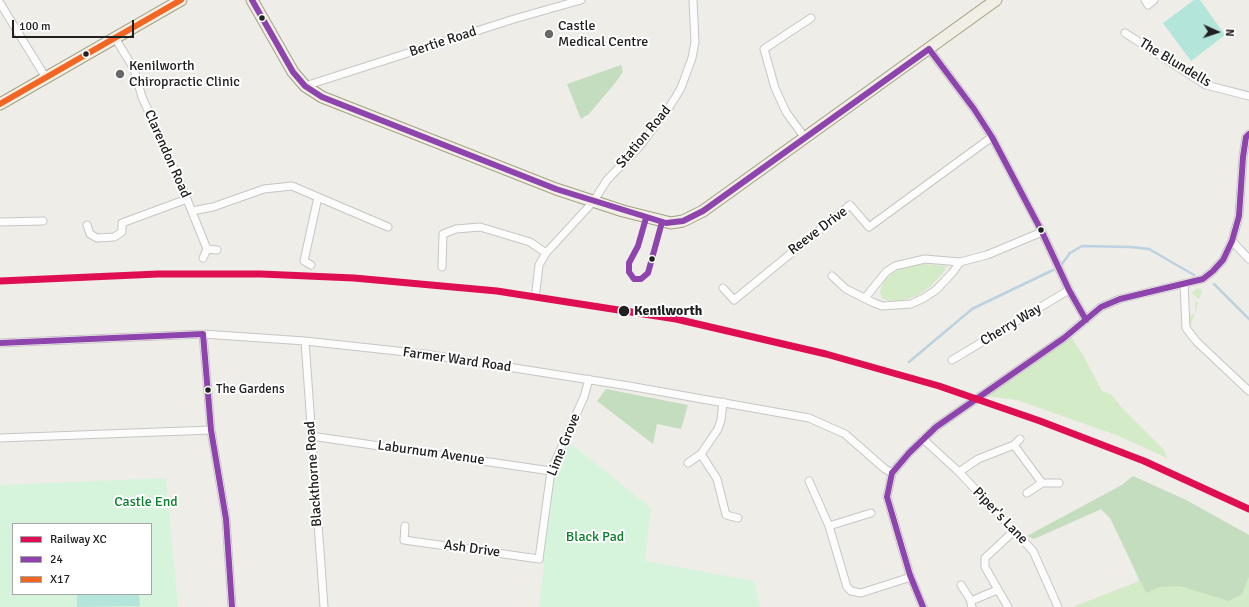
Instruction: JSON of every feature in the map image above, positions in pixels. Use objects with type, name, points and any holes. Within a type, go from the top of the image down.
[{"type":"main road","points":[[0,104],[181,0]]},
{"type":"main road","points":[[252,0],[293,72],[305,86],[322,97],[593,202],[646,218],[671,223],[683,222],[693,217],[996,0]]},
{"type":"street","name":"Bertie Road","points":[[305,86],[525,16],[581,0]]},
{"type":"street","name":"Station Road","points":[[536,291],[539,265],[546,253],[593,202],[601,188],[646,140],[682,88],[694,47],[693,0]]},
{"type":"street","points":[[1144,0],[1148,5],[1154,0]]},
{"type":"street","points":[[0,3],[46,78]]},
{"type":"street","points":[[805,138],[786,112],[775,88],[764,49],[811,18]]},
{"type":"street","name":"The Blundells","points":[[1125,33],[1206,85],[1249,96]]},
{"type":"street","name":"Clarendon Road","points":[[115,38],[134,69],[142,97],[187,199],[206,249]]},
{"type":"street","points":[[929,49],[974,109],[992,136],[1042,232],[1069,290],[1086,320]]},
{"type":"street","points":[[923,607],[911,577],[887,497],[892,473],[923,439],[958,411],[1086,320],[1102,306],[1120,299],[1184,284],[1203,278],[1213,271],[1223,260],[1232,242],[1239,216],[1243,157],[1246,137],[1249,134]]},
{"type":"street","name":"Reeve Drive","points":[[723,288],[734,300],[850,205],[869,227],[992,136]]},
{"type":"street","points":[[192,211],[212,207],[264,189],[292,186],[388,228]]},
{"type":"street","points":[[311,264],[304,261],[318,197]]},
{"type":"street","points":[[87,224],[90,234],[97,238],[114,237],[122,232],[122,223],[187,199]]},
{"type":"street","points":[[0,222],[43,221]]},
{"type":"street","points":[[442,267],[443,234],[456,228],[480,227],[530,242],[546,253]]},
{"type":"street","points":[[865,298],[882,277],[895,266],[925,259],[960,262],[987,255],[1042,232]]},
{"type":"street","points":[[1232,242],[1249,259]]},
{"type":"street","points":[[203,258],[206,249],[217,250]]},
{"type":"street","points":[[832,276],[846,289],[882,306],[911,304],[936,290],[960,262]]},
{"type":"street","points":[[1184,284],[1186,328],[1197,342],[1249,390]]},
{"type":"street","name":"Cherry Way","points":[[952,360],[1069,290]]},
{"type":"street","points":[[203,334],[211,430],[226,519],[232,607]]},
{"type":"street","name":"Farmer Ward Road","points":[[0,343],[203,334],[305,341],[425,354],[589,379],[803,416],[834,428],[854,441],[884,469],[892,473]]},
{"type":"street","name":"Blackthorne Road","points":[[305,341],[324,607]]},
{"type":"street","name":"Lime Grove","points":[[539,559],[551,471],[584,397],[589,379]]},
{"type":"street","points":[[688,462],[701,454],[718,429],[721,420],[723,402]]},
{"type":"street","points":[[0,438],[211,430]]},
{"type":"street","name":"Laburnum Avenue","points":[[311,436],[551,471]]},
{"type":"street","name":"Piper's Lane","points":[[923,439],[958,472],[1033,551],[1058,607]]},
{"type":"street","points":[[958,472],[978,459],[1014,445],[1020,439]]},
{"type":"street","points":[[1014,445],[1042,483]]},
{"type":"street","points":[[701,454],[717,479],[724,516],[738,518]]},
{"type":"street","points":[[809,481],[829,526],[847,587],[851,591],[861,593],[911,577]]},
{"type":"street","points":[[1027,493],[1042,483],[1059,483]]},
{"type":"street","points":[[829,526],[871,513]]},
{"type":"street","name":"Ash Drive","points":[[405,526],[404,543],[539,559]]},
{"type":"street","points":[[1008,607],[985,567],[985,558],[1014,531]]},
{"type":"street","points":[[961,585],[971,604],[997,590]]},
{"type":"green space","points":[[621,65],[623,72],[616,82],[589,114],[581,119],[567,84]]},
{"type":"green space","points":[[924,264],[947,266],[943,273],[931,286],[917,296],[897,302],[882,299],[880,291],[884,280],[901,267]]},
{"type":"green space","points":[[1198,288],[1202,291],[1199,299],[1191,293]]},
{"type":"green space","points":[[1195,301],[1198,303],[1195,314]]},
{"type":"green space","points":[[1195,314],[1190,326],[1189,316]]},
{"type":"green space","points":[[1071,337],[1083,355],[1102,391],[1111,394],[1122,408],[1164,450],[1167,458],[1119,436],[1017,400],[986,396]]},
{"type":"green space","points":[[606,389],[688,405],[681,429],[657,424],[653,444],[597,401]]},
{"type":"green space","name":"Black Pad","points":[[565,439],[651,508],[645,561],[754,581],[760,607],[539,607],[544,565],[539,559],[551,471]]},
{"type":"green space","points":[[1133,476],[1186,500],[1249,535],[1249,607],[1073,607],[1139,581],[1114,522],[1101,509],[1034,539],[1027,536],[1122,485]]},
{"type":"green space","points":[[1133,476],[1186,500],[1249,535],[1249,577],[1242,594],[1229,601],[1180,586],[1159,587],[1146,593],[1110,518],[1101,509],[1034,539],[1027,536],[1122,485]]},
{"type":"green space","name":"Castle End","points":[[166,478],[178,607],[0,607],[0,485]]},
{"type":"shaded area","points":[[1194,0],[1200,0],[1225,35],[1191,61],[1163,23]]},
{"type":"shaded area","points":[[77,595],[139,595],[140,606],[77,607]]},
{"type":"waterway","points":[[1062,264],[1070,253],[1082,246],[1131,247],[1149,249],[1194,275]]},
{"type":"waterway","points":[[909,362],[972,309],[1053,270]]},
{"type":"waterway","points":[[1214,284],[1249,319]]},
{"type":"rail line","name":"XC","points":[[0,281],[158,274],[261,274],[354,278],[497,291],[676,319],[826,354],[939,386],[1040,421],[1144,461],[1249,509]]},
{"type":"transit line","name":"X17","points":[[0,104],[181,0]]},
{"type":"transit line","name":"24","points":[[252,0],[293,72],[305,86],[322,97],[556,189],[666,223],[683,221],[703,211],[929,49],[974,109],[992,137],[1042,232],[1069,290],[1086,320]]},
{"type":"transit line","name":"24","points":[[923,607],[910,575],[887,497],[892,473],[909,453],[936,427],[1064,338],[1101,307],[1120,299],[1203,279],[1213,271],[1223,260],[1232,241],[1239,216],[1243,157],[1246,137],[1249,134]]},
{"type":"transit line","name":"24","points":[[646,218],[638,246],[629,263],[629,272],[634,279],[641,279],[648,273],[662,222]]},
{"type":"transit line","name":"24","points":[[0,343],[203,334],[211,430],[226,519],[232,607]]},
{"type":"place","name":"Castle Medical Centre","points":[[549,34]]},
{"type":"place","name":"Kenilworth Chiropractic Clinic","points":[[120,74]]},
{"type":"place","name":"Kenilworth","points":[[624,311]]},
{"type":"place","name":"The Gardens","points":[[208,390]]}]
